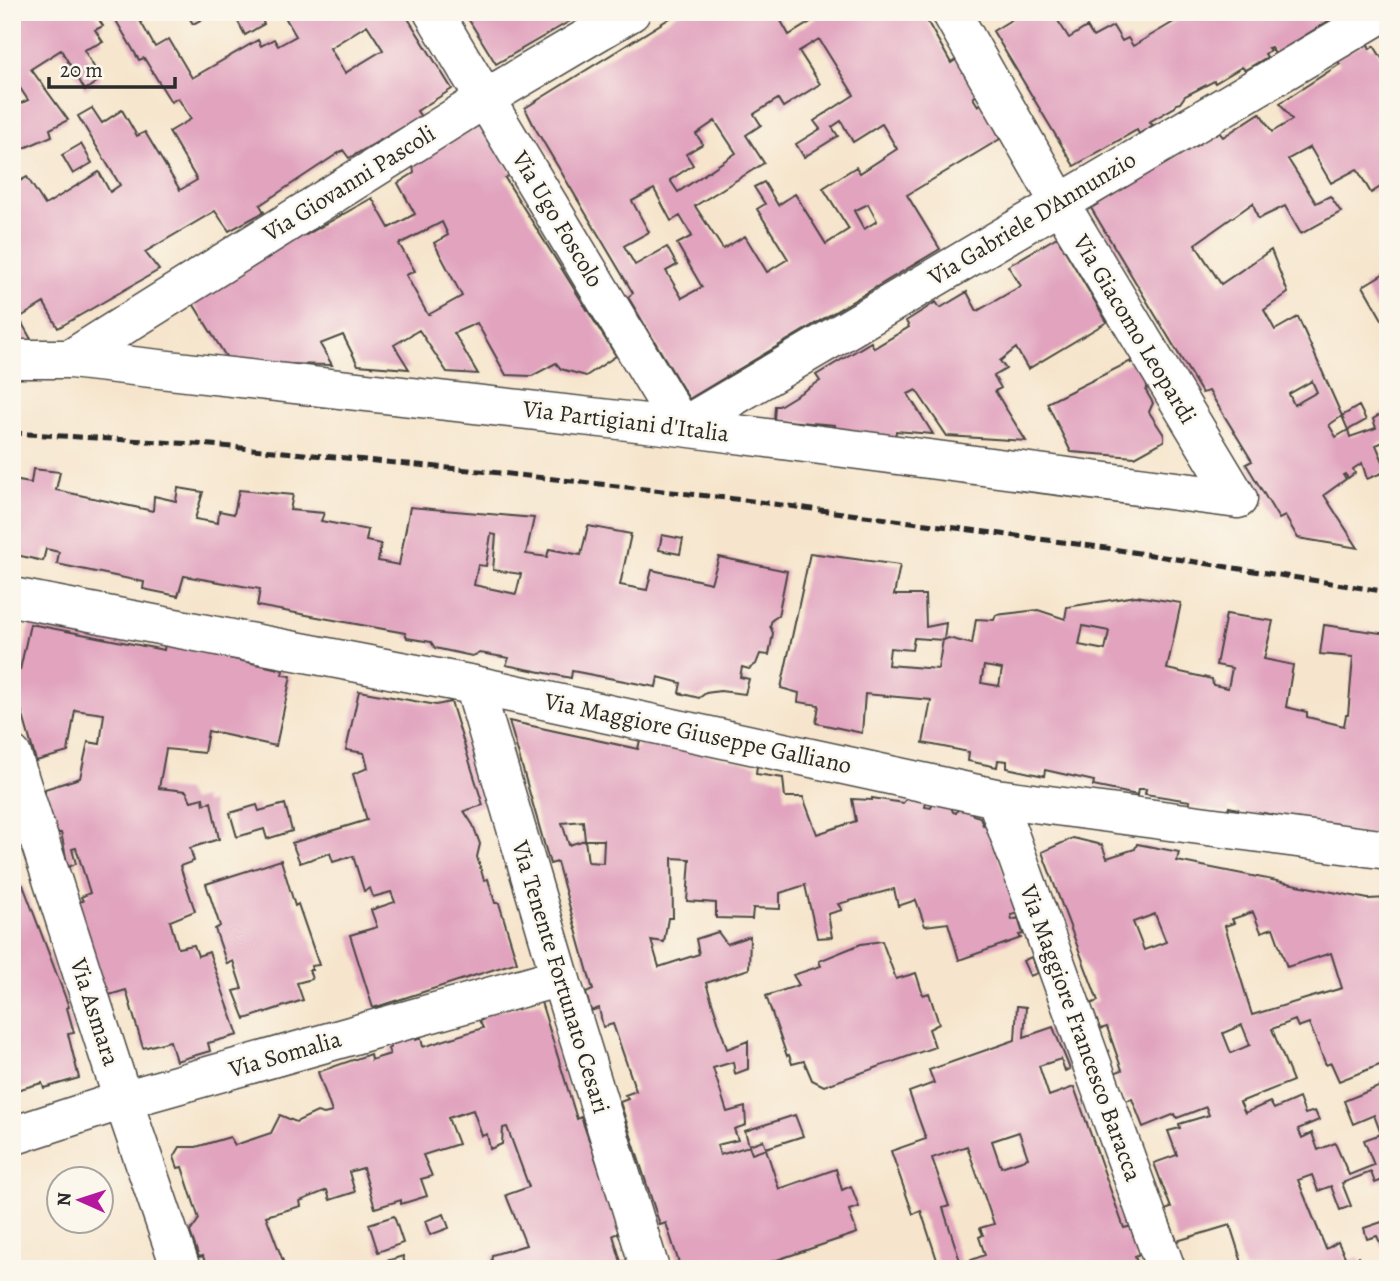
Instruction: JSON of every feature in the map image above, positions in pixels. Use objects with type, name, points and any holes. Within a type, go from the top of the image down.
[{"type":"street","name":"Via Ugo Foscolo","points":[[433,12],[682,426]]},
{"type":"street","name":"Via Giovanni Pascoli","points":[[70,359],[486,98],[631,12]]},
{"type":"street","name":"Via Giacomo Leopardi","points":[[951,12],[1059,202],[1238,499]]},
{"type":"street","name":"Via Gabriele D'Annunzio","points":[[682,426],[1383,12]]},
{"type":"street","points":[[1383,12],[1388,21]]},
{"type":"street","name":"Via Partigiani d'Italia","points":[[12,359],[70,359],[682,426],[1238,499]]},
{"type":"street","name":"Via Maggiore Giuseppe Galliano","points":[[12,597],[474,685],[996,798],[1388,850]]},
{"type":"street","name":"Via Tenente Fortunato Cesari","points":[[474,685],[650,1269]]},
{"type":"street","name":"Via Asmara","points":[[12,755],[123,1100],[181,1269]]},
{"type":"street","name":"Via Maggiore Francesco Baracca","points":[[996,798],[1166,1269]]},
{"type":"street","name":"Via Somalia","points":[[12,1136],[123,1100],[560,977]]},
{"type":"building","points":[[12,12],[94,12],[103,26],[95,30],[103,42],[84,50],[101,79],[85,90],[61,50],[31,69],[68,120],[50,129],[52,136],[22,149],[12,132],[12,111],[15,109],[13,107],[28,100],[14,79],[12,80]]},
{"type":"building","points":[[111,12],[135,12],[155,47],[169,39],[192,78],[258,40],[261,46],[274,39],[278,46],[296,36],[282,12],[404,12],[452,89],[417,111],[421,117],[349,158],[343,150],[260,205],[264,212],[229,231],[215,211],[145,252],[159,270],[58,328],[44,303],[19,318],[32,341],[12,340],[12,185],[27,177],[45,205],[99,172],[110,192],[120,185],[78,116],[92,108],[102,123],[122,110],[137,136],[145,132],[180,190],[197,180],[169,132],[191,119],[178,98],[171,102],[144,58],[139,60]],"holes":[[[367,25],[383,50],[345,73],[330,48]]]},
{"type":"building","points":[[186,12],[217,12],[193,24]]},
{"type":"building","points":[[233,12],[258,12],[264,24],[245,35]]},
{"type":"building","points":[[464,12],[574,12],[577,17],[496,64]]},
{"type":"building","points":[[680,12],[776,12],[789,35],[827,12],[922,12],[951,63],[957,59],[978,94],[973,98],[978,106],[985,102],[1003,131],[997,134],[1000,139],[907,195],[940,249],[689,399],[628,297],[633,293],[525,108]],"holes":[[[819,39],[854,95],[814,121],[820,129],[796,144],[804,157],[838,136],[832,127],[841,121],[853,142],[882,124],[897,149],[860,173],[856,167],[823,188],[849,229],[826,244],[795,194],[778,205],[764,182],[754,187],[765,204],[757,209],[788,259],[767,272],[745,236],[723,249],[695,206],[764,163],[746,135],[761,125],[754,114],[778,99],[783,107],[820,84],[799,51]],[[715,121],[736,153],[678,192],[670,180],[693,165],[686,154],[703,144],[696,134]],[[654,189],[671,221],[680,216],[692,236],[677,244],[702,287],[682,298],[666,271],[677,265],[667,247],[635,265],[624,246],[649,232],[632,201]],[[868,204],[877,221],[864,229],[854,211]]]},
{"type":"building","points":[[1024,12],[1061,12],[1055,16],[1069,38],[1087,27],[1093,37],[1113,26],[1122,41],[1128,38],[1133,46],[1177,20],[1172,12],[1343,12],[1275,54],[1271,47],[1268,48],[1270,50],[1265,54],[1267,57],[1245,70],[1242,67],[1185,96],[1175,107],[1149,122],[1153,125],[1139,134],[1137,130],[1074,166],[993,31]]},
{"type":"building","points":[[1367,42],[1370,49],[1374,46],[1388,68],[1388,182],[1371,193],[1357,169],[1331,183],[1310,147],[1288,159],[1316,203],[1330,196],[1341,212],[1301,234],[1285,206],[1258,219],[1253,203],[1195,244],[1221,284],[1271,250],[1288,293],[1264,310],[1275,330],[1298,317],[1342,416],[1329,425],[1336,437],[1348,430],[1350,437],[1376,428],[1373,419],[1388,410],[1388,440],[1376,445],[1387,471],[1367,479],[1362,463],[1353,469],[1355,473],[1348,478],[1343,475],[1346,479],[1324,495],[1358,548],[1298,538],[1285,516],[1279,519],[1246,464],[1252,461],[1209,391],[1202,393],[1091,208],[1218,131],[1223,137],[1260,113],[1272,132],[1292,120],[1280,103],[1340,64],[1335,59]],"holes":[[[1312,381],[1317,392],[1294,405],[1289,394]]]},
{"type":"building","points":[[481,124],[512,174],[505,178],[616,356],[586,376],[561,369],[556,363],[532,376],[506,375],[477,323],[454,333],[478,374],[447,372],[419,330],[394,345],[409,369],[358,365],[343,335],[320,344],[332,365],[230,363],[189,297],[301,231],[306,235],[372,198],[389,228],[415,214],[398,183],[414,173],[413,164]],"holes":[[[442,222],[448,235],[434,243],[462,296],[428,315],[406,275],[415,271],[399,244]]]},
{"type":"building","points":[[81,144],[92,163],[73,174],[62,155]]},
{"type":"building","points":[[1057,237],[1107,322],[1028,369],[1016,348],[1000,361],[1006,369],[994,376],[1001,388],[995,391],[1026,441],[947,436],[916,390],[908,394],[933,434],[896,431],[895,438],[834,433],[835,425],[774,420],[775,406],[820,381],[816,375],[871,342],[874,348],[909,327],[906,321],[936,302],[940,308],[967,292],[977,311],[1021,286],[1008,266]]},
{"type":"building","points":[[1388,271],[1388,330],[1363,286]]},
{"type":"building","points":[[1138,360],[1148,385],[1146,391],[1153,403],[1149,412],[1164,435],[1164,441],[1135,457],[1071,452],[1047,403]]},
{"type":"building","points":[[1359,406],[1366,420],[1348,430],[1342,416]]},
{"type":"building","points":[[33,469],[60,472],[56,490],[153,511],[154,496],[176,501],[178,488],[203,492],[195,519],[218,523],[219,511],[234,514],[239,490],[293,495],[290,510],[324,513],[321,521],[368,530],[366,541],[381,544],[378,561],[399,565],[410,507],[534,518],[526,554],[547,557],[549,549],[581,555],[588,526],[631,534],[620,585],[647,590],[652,570],[711,583],[719,557],[787,571],[778,616],[772,620],[770,626],[773,633],[769,655],[760,654],[756,664],[749,669],[742,667],[740,677],[749,679],[745,694],[720,691],[706,693],[699,698],[679,693],[681,683],[658,677],[656,687],[572,671],[571,678],[506,665],[509,658],[480,653],[472,656],[435,648],[431,642],[407,638],[405,633],[257,606],[260,589],[184,576],[178,596],[143,589],[144,582],[57,564],[59,552],[46,549],[43,561],[12,554],[12,480],[31,483]],"holes":[[[491,534],[496,535],[493,570],[521,574],[516,594],[474,585],[478,565],[486,566]]]},
{"type":"building","points":[[662,535],[683,539],[680,554],[659,550]]},
{"type":"building","points":[[810,553],[900,565],[894,595],[925,595],[926,627],[946,623],[944,640],[948,638],[972,644],[976,619],[994,620],[996,615],[1038,610],[1065,619],[1067,607],[1136,596],[1181,603],[1167,669],[1212,679],[1213,685],[1228,688],[1232,668],[1216,665],[1226,614],[1273,621],[1264,659],[1293,665],[1286,707],[1307,712],[1307,717],[1344,726],[1348,715],[1353,657],[1320,654],[1324,625],[1388,634],[1388,835],[1361,834],[1264,813],[1263,817],[1237,812],[1238,809],[1229,807],[1228,813],[1189,806],[1190,801],[1145,794],[1146,789],[1138,789],[1137,795],[1093,786],[1094,781],[1045,770],[1044,776],[1007,768],[1007,761],[998,760],[997,767],[968,761],[969,752],[923,743],[931,700],[865,694],[862,733],[816,723],[819,705],[798,702],[799,693],[781,688]],"holes":[[[1083,626],[1109,631],[1105,650],[1079,645]],[[914,638],[943,640],[938,669],[888,665],[890,648],[912,650]],[[984,666],[1002,669],[999,686],[981,683]]]},
{"type":"building","points":[[30,624],[164,650],[165,644],[283,670],[282,675],[291,676],[276,746],[208,731],[204,753],[166,749],[159,788],[186,791],[191,801],[203,798],[204,804],[211,802],[219,839],[190,848],[194,861],[180,866],[195,911],[170,921],[178,948],[194,945],[198,956],[209,952],[238,1035],[208,1043],[210,1051],[176,1061],[170,1041],[143,1048],[126,990],[106,996],[78,902],[83,901],[81,897],[90,893],[76,848],[72,849],[76,864],[68,867],[61,833],[56,833],[43,795],[45,789],[80,778],[88,742],[100,744],[104,714],[75,710],[68,752],[36,761],[12,677],[12,672],[20,670]]},
{"type":"building","points":[[359,691],[436,705],[451,702],[483,805],[464,811],[480,844],[477,857],[484,880],[488,879],[495,903],[499,903],[517,962],[373,1008],[350,935],[377,927],[371,910],[395,902],[391,892],[373,897],[370,888],[364,891],[353,856],[333,862],[330,853],[300,863],[292,843],[367,820],[353,774],[368,768],[364,753],[346,750]]},
{"type":"building","points":[[509,721],[638,749],[640,740],[757,765],[756,774],[783,778],[785,797],[803,797],[817,834],[856,821],[852,799],[872,798],[903,803],[907,798],[926,802],[925,807],[931,808],[933,803],[951,807],[956,813],[958,809],[971,812],[980,817],[983,825],[986,824],[1019,913],[1011,915],[1012,920],[1018,918],[1023,934],[1019,935],[1021,938],[959,960],[948,923],[925,926],[916,900],[898,906],[894,889],[838,904],[842,910],[828,914],[832,937],[817,938],[805,885],[780,893],[780,909],[753,908],[752,919],[716,918],[716,903],[687,901],[690,859],[672,858],[673,918],[668,918],[664,942],[651,940],[659,967],[699,954],[696,939],[718,932],[727,944],[750,936],[749,969],[706,983],[727,1049],[748,1041],[748,1069],[735,1074],[733,1062],[713,1068],[727,1112],[745,1107],[746,1125],[734,1129],[738,1140],[717,1145],[720,1155],[749,1146],[752,1154],[766,1149],[779,1189],[836,1169],[842,1190],[851,1186],[859,1207],[849,1210],[857,1233],[750,1269],[681,1269],[666,1223],[660,1225],[620,1102],[628,1099],[625,1095],[636,1091],[613,1024],[603,1027],[599,1008],[591,1011],[586,993],[593,990],[557,862],[550,864]],"holes":[[[583,821],[585,840],[569,845],[562,823]],[[585,840],[604,840],[603,863],[588,862]]]},
{"type":"building","points":[[285,804],[292,831],[267,839],[264,829],[237,837],[230,813],[257,805],[259,811]]},
{"type":"building","points":[[1073,838],[1102,845],[1107,858],[1135,849],[1137,844],[1179,852],[1177,861],[1368,899],[1388,898],[1388,1077],[1382,1064],[1339,1081],[1331,1063],[1326,1065],[1309,1023],[1298,1027],[1295,1020],[1272,1029],[1293,1081],[1240,1102],[1245,1113],[1270,1102],[1274,1109],[1299,1098],[1305,1114],[1315,1111],[1319,1120],[1298,1129],[1302,1138],[1312,1133],[1318,1150],[1335,1143],[1349,1175],[1374,1165],[1364,1140],[1381,1134],[1374,1115],[1353,1124],[1344,1101],[1388,1083],[1388,1178],[1375,1183],[1371,1172],[1342,1183],[1351,1206],[1340,1210],[1331,1186],[1318,1191],[1312,1175],[1298,1180],[1326,1249],[1338,1242],[1347,1261],[1359,1257],[1363,1269],[1244,1269],[1230,1225],[1177,1241],[1165,1210],[1171,1208],[1154,1163],[1177,1155],[1168,1131],[1180,1128],[1179,1124],[1209,1115],[1206,1107],[1177,1118],[1175,1114],[1143,1127],[1132,1099],[1125,1101],[1114,1073],[1122,1070],[1107,1027],[1100,1029],[1090,1004],[1098,1001],[1042,852]],"holes":[[[1253,912],[1261,932],[1273,928],[1287,967],[1331,953],[1342,988],[1252,1015],[1225,926],[1234,923],[1232,919]],[[1155,914],[1166,942],[1144,950],[1133,922]],[[1242,1025],[1250,1045],[1231,1053],[1223,1033]]]},
{"type":"building","points":[[281,860],[295,906],[298,904],[319,965],[311,966],[312,970],[309,970],[312,979],[297,983],[303,1000],[245,1019],[234,991],[242,989],[233,961],[227,964],[215,929],[220,926],[206,884]]},
{"type":"building","points":[[23,885],[69,1007],[67,1008],[74,1033],[68,1034],[79,1078],[44,1088],[42,1083],[13,1091],[12,887]]},
{"type":"building","points":[[882,941],[896,979],[916,973],[923,995],[929,993],[939,1024],[929,1029],[935,1047],[824,1086],[812,1080],[804,1061],[792,1064],[766,996],[799,985],[793,975],[821,966],[819,961],[861,944]]},
{"type":"building","points":[[1031,957],[1038,973],[1030,976],[1023,961]]},
{"type":"building","points":[[541,1002],[577,1119],[581,1117],[621,1232],[613,1235],[621,1262],[626,1261],[628,1269],[491,1269],[492,1255],[526,1245],[506,1195],[529,1187],[507,1127],[503,1128],[502,1144],[490,1149],[487,1134],[482,1136],[473,1110],[448,1118],[458,1144],[423,1155],[432,1176],[421,1179],[427,1196],[375,1208],[363,1168],[349,1172],[355,1192],[330,1200],[327,1190],[300,1201],[301,1206],[266,1216],[286,1269],[207,1269],[203,1256],[199,1257],[190,1232],[199,1219],[182,1167],[178,1168],[174,1157],[180,1147],[196,1147],[230,1137],[235,1145],[271,1133],[280,1115],[296,1122],[317,1112],[332,1112],[318,1072],[370,1054],[371,1060],[390,1054],[390,1042],[415,1036],[416,1040],[421,1038],[423,1047],[483,1028],[479,1020],[482,1020],[480,1014]]},
{"type":"building","points":[[1017,1006],[1026,1007],[1024,1037],[1053,1027],[1070,1069],[1065,1071],[1061,1059],[1039,1066],[1049,1096],[1074,1087],[1124,1228],[1132,1226],[1142,1253],[1135,1256],[1139,1269],[1019,1269],[1016,1263],[1002,1269],[940,1269],[921,1211],[913,1214],[891,1151],[926,1139],[909,1092],[934,1083],[929,1070],[1015,1040]],"holes":[[[1019,1132],[1028,1158],[1001,1167],[992,1141]],[[967,1146],[994,1224],[980,1228],[983,1235],[979,1237],[985,1255],[961,1264],[943,1208],[949,1206],[932,1158]]]},
{"type":"building","points":[[795,1115],[803,1136],[766,1148],[763,1140],[749,1145],[745,1131]]},
{"type":"building","points":[[444,1214],[449,1228],[430,1235],[425,1221]]},
{"type":"building","points":[[394,1216],[403,1243],[378,1252],[369,1224]]},
{"type":"building","points":[[1388,1220],[1388,1244],[1382,1247],[1377,1236],[1367,1239],[1364,1228]]},
{"type":"building","points":[[403,1256],[406,1269],[363,1269],[363,1268]]},
{"type":"railway","points":[[12,433],[211,445],[744,500],[1100,547],[1388,592]]}]
